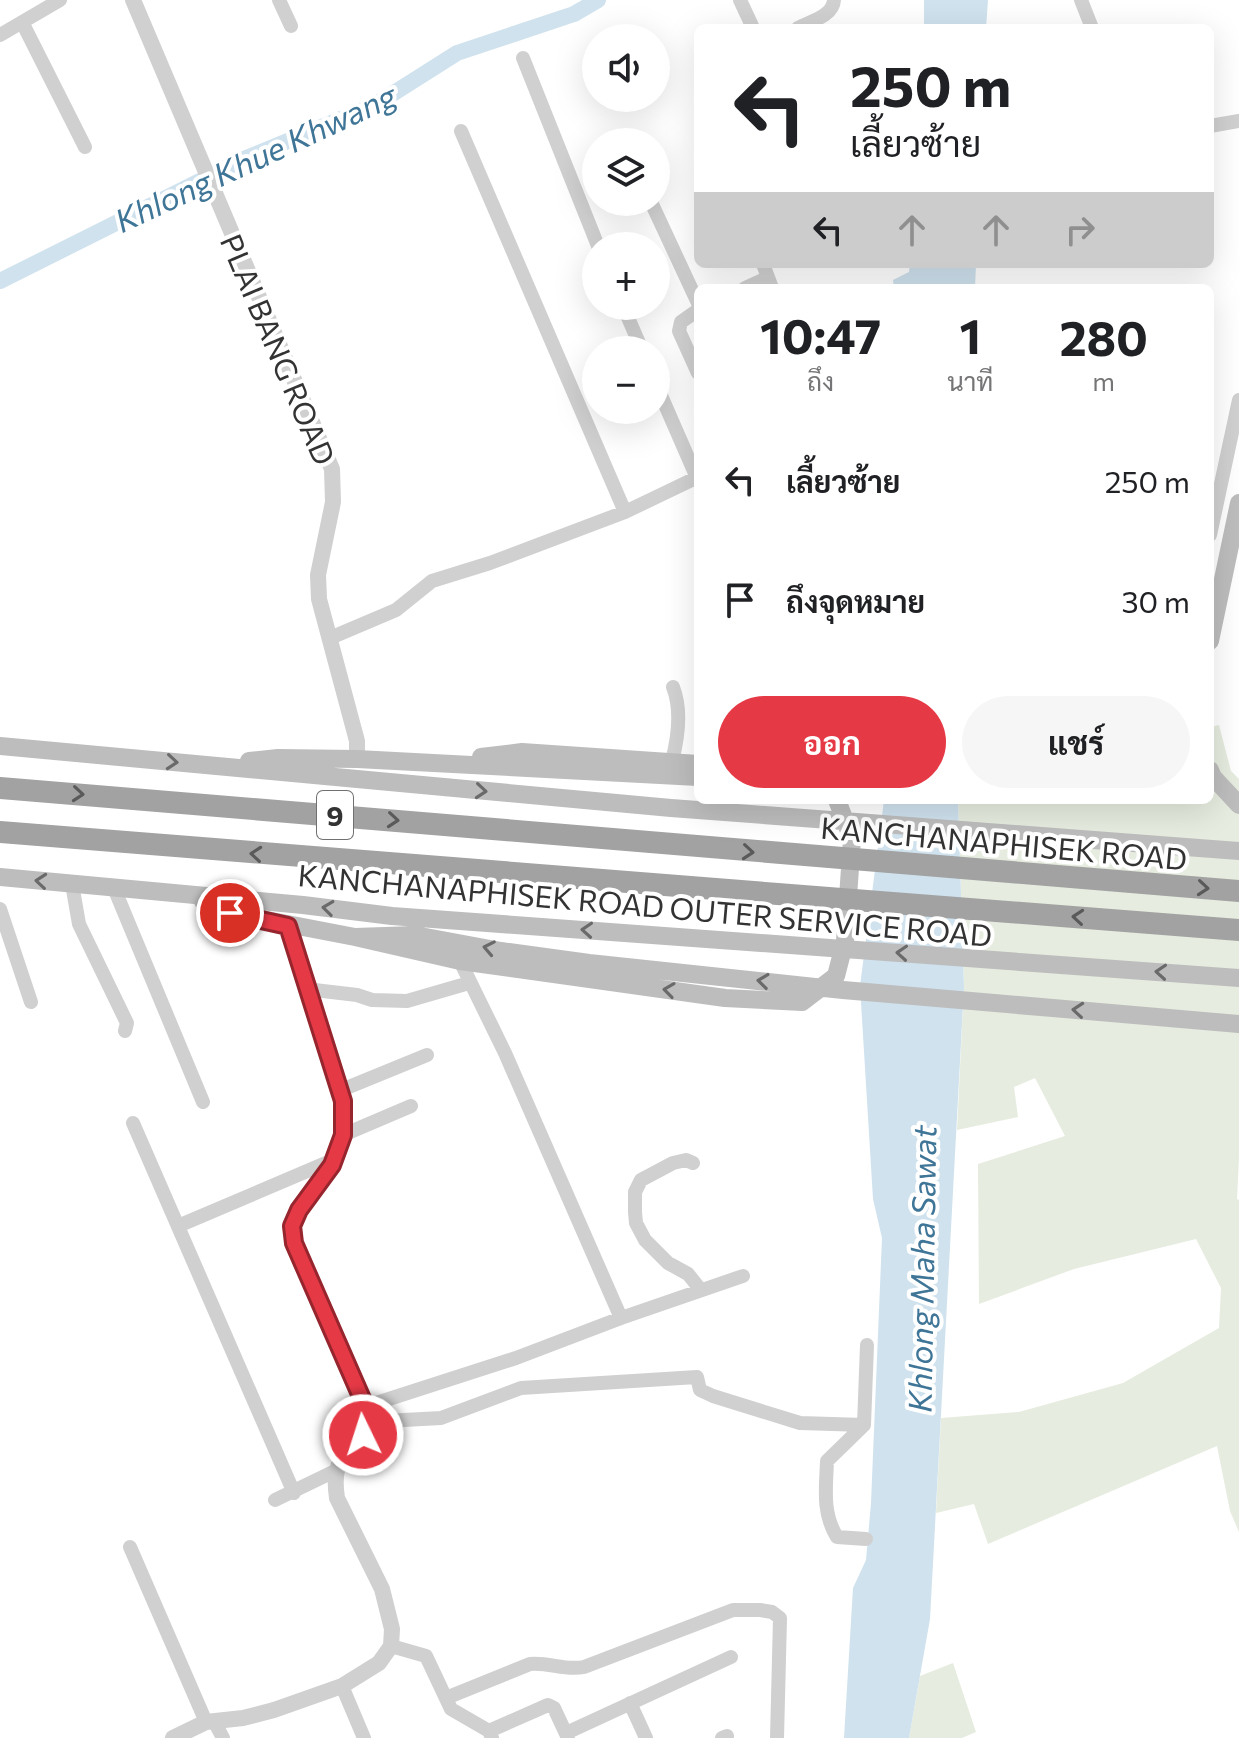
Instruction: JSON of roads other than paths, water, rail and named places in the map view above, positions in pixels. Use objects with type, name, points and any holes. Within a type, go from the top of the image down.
[{"type":"highway","name":"KANCHANAPHISEK ROAD","points":[[0,788],[1239,891]]},
{"type":"highway","name":"9","points":[[0,832],[383,865],[669,884],[1239,930]]},
{"type":"main road","points":[[1214,622],[1239,503]]},
{"type":"main road","points":[[0,746],[671,808],[1239,851]]},
{"type":"main road","points":[[209,765],[278,758],[435,764],[522,752],[684,771]]},
{"type":"main road","points":[[386,762],[437,787]]},
{"type":"main road","points":[[1214,778],[1239,805]]},
{"type":"main road","points":[[191,895],[230,913],[460,961],[725,998],[802,1002],[836,976],[845,941],[852,839],[839,804]]},
{"type":"main road","name":"KANCHANAPHISEK ROAD OUTER SERVICE ROAD","points":[[0,877],[392,916],[1239,978]]},
{"type":"main road","points":[[355,937],[415,935],[545,957],[843,990],[1239,1024]]},
{"type":"street","points":[[0,35],[60,0]]},
{"type":"street","name":"PLAI BANG ROAD","points":[[133,0],[332,469],[333,502],[318,575],[319,599],[357,741],[357,759]]},
{"type":"street","points":[[279,0],[291,26]]},
{"type":"street","points":[[740,0],[751,24]]},
{"type":"street","points":[[806,24],[829,12],[834,7],[834,0]]},
{"type":"street","points":[[1081,0],[1090,24]]},
{"type":"street","points":[[22,22],[85,147]]},
{"type":"street","points":[[523,58],[592,232]]},
{"type":"street","points":[[1214,125],[1239,121]]},
{"type":"street","points":[[461,131],[625,512]]},
{"type":"street","points":[[658,216],[694,294]]},
{"type":"street","points":[[694,313],[681,322],[679,331],[694,364]]},
{"type":"street","points":[[1214,516],[1239,400]]},
{"type":"street","points":[[670,416],[694,471]]},
{"type":"street","points":[[330,638],[396,610],[432,581],[490,563],[625,512],[694,479]]},
{"type":"street","points":[[673,687],[678,699],[684,771]]},
{"type":"street","points":[[72,884],[79,924],[127,1023],[125,1031]]},
{"type":"street","points":[[114,888],[203,1102]]},
{"type":"street","points":[[0,909],[31,1002]]},
{"type":"street","points":[[275,1500],[335,1471],[345,1453],[363,1435],[365,1415],[294,1243],[292,1226],[299,1210],[332,1165],[343,1135],[343,1101],[288,926]]},
{"type":"street","points":[[460,961],[511,1066],[621,1318]]},
{"type":"street","points":[[306,989],[357,995],[372,1000],[407,1001],[469,983]]},
{"type":"street","points":[[339,1091],[427,1055]]},
{"type":"street","points":[[343,1135],[411,1106]]},
{"type":"street","points":[[133,1123],[294,1493]]},
{"type":"street","points":[[693,1163],[686,1160],[673,1163],[641,1180],[635,1192],[635,1212],[636,1223],[645,1240],[668,1263],[688,1274],[700,1289]]},
{"type":"street","points":[[178,1226],[326,1163],[332,1165]]},
{"type":"street","points":[[365,1415],[621,1318],[743,1276]]},
{"type":"street","points":[[866,1539],[837,1537],[825,1505],[827,1461],[864,1425],[867,1345]]},
{"type":"street","points":[[365,1415],[441,1418],[521,1388],[697,1377],[700,1390],[713,1396],[800,1423],[864,1425]]},
{"type":"street","points":[[173,1738],[210,1722],[274,1710],[342,1686],[379,1663],[391,1646],[392,1629],[382,1589],[337,1498],[335,1471]]},
{"type":"street","points":[[130,1547],[210,1722],[223,1738]]},
{"type":"street","points":[[446,1698],[530,1664],[543,1663],[572,1670],[733,1610],[760,1610],[772,1612],[780,1618],[777,1738]]},
{"type":"street","points":[[391,1646],[426,1656],[451,1709],[491,1734],[548,1705],[554,1708],[567,1735],[731,1657]]},
{"type":"street","points":[[342,1686],[364,1738]]},
{"type":"street","points":[[630,1703],[646,1738]]},
{"type":"water","points":[[924,0],[988,0],[986,24],[924,24]]},
{"type":"water","points":[[910,268],[976,268],[975,284],[894,284],[893,280],[909,272]]},
{"type":"water","name":"Khlong Maha Sawat","points":[[883,804],[958,804],[964,987],[930,1619],[909,1738],[844,1738],[853,1588],[866,1560],[871,1503],[882,1238],[873,1199],[860,986]]},
{"type":"waterway","name":"Khlong Khue Khwang","points":[[0,281],[244,159],[375,105],[457,53],[574,14],[598,0]]}]
